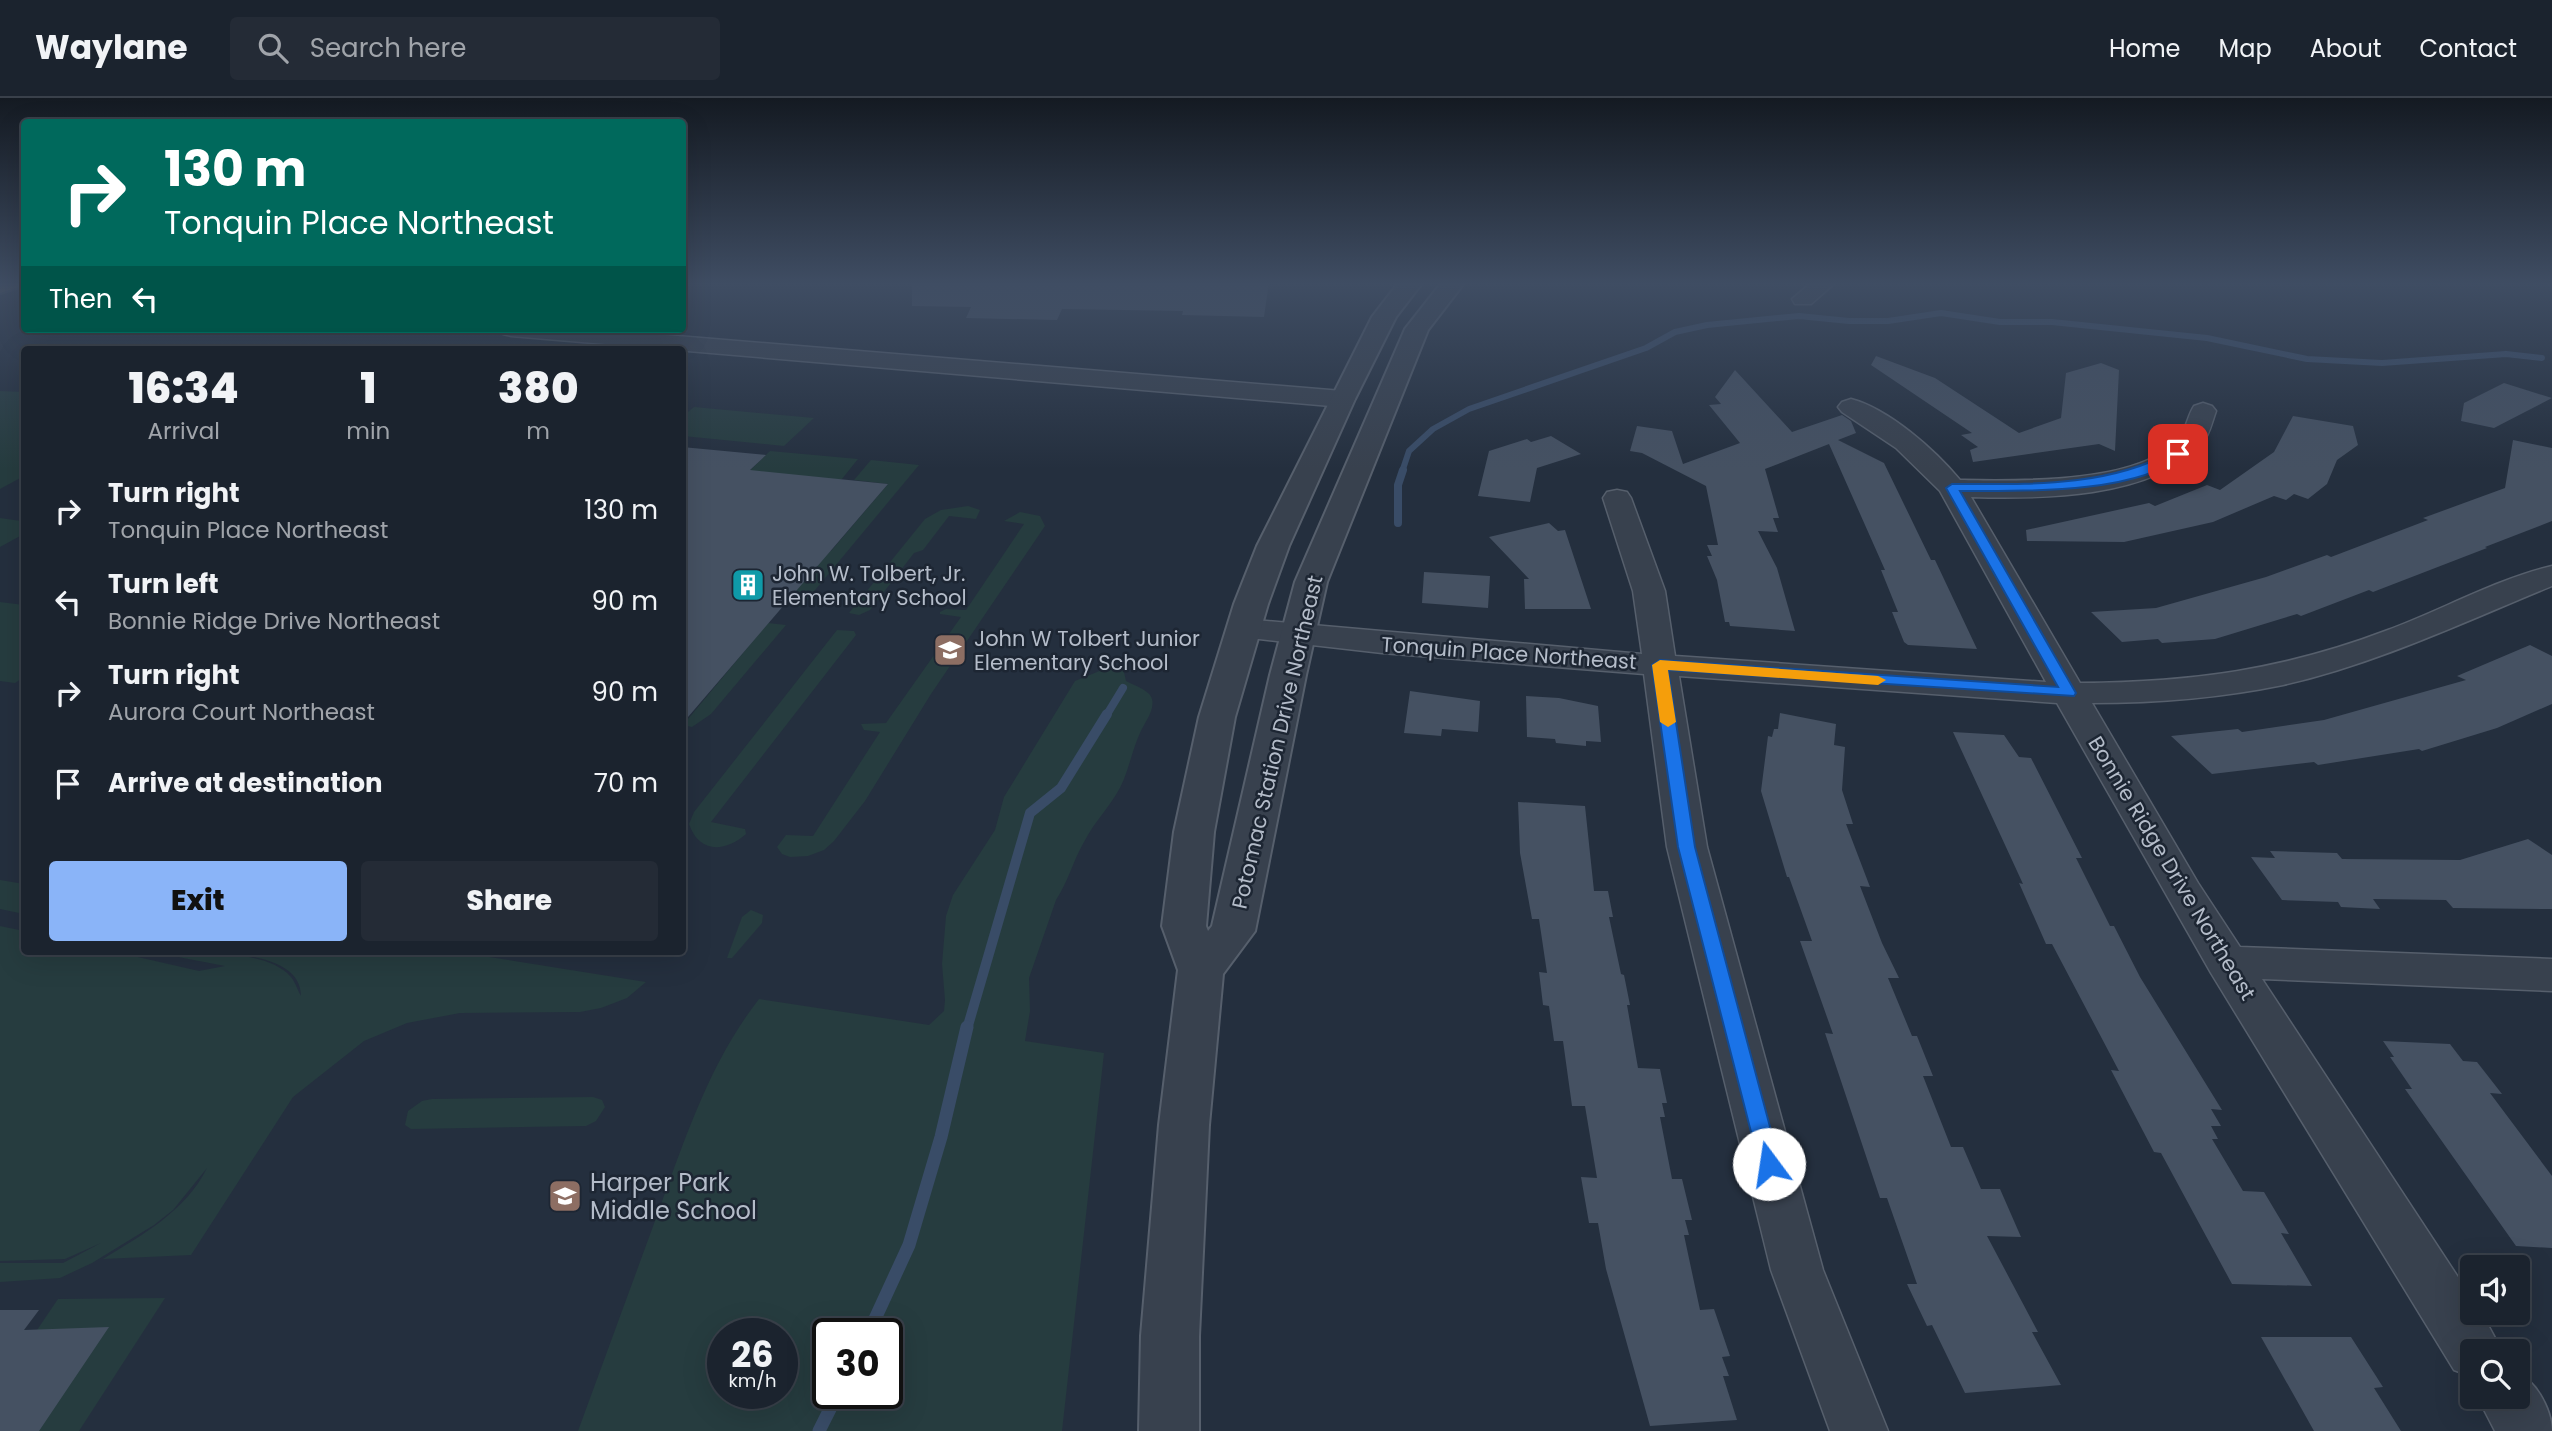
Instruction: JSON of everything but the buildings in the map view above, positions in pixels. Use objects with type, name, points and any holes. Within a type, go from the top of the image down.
[{"type":"street","points":[[689,344],[1342,400]]},
{"type":"street","points":[[1169,1431],[1170,1336],[1184,1125],[1201,970],[1184,926],[1194,832],[1217,717],[1273,546],[1370,344]]},
{"type":"street","name":"Potomac Station Drive Northeast","points":[[1201,970],[1234,931],[1311,582],[1411,344]]},
{"type":"street","name":"Bonnie Ridge Drive Northeast","points":[[1851,407],[1917,449],[1952,488],[2226,962],[2466,1339]]},
{"type":"street","points":[[1952,488],[2048,488],[2125,476],[2155,466],[2178,454],[2194,439],[2202,424],[2203,411]]},
{"type":"street","points":[[1617,498],[1649,591],[1686,847],[1797,1270],[1859,1431]]},
{"type":"street","name":"Tonquin Place Northeast","points":[[1244,629],[1660,665],[2069,693],[2175,690],[2303,671],[2355,655],[2550,578]]},
{"type":"street","points":[[2226,962],[2552,975]]},
{"type":"street","points":[[2514,1409],[2529,1431]]},
{"type":"green space","points":[[0,391],[21,392],[21,478],[0,489]]},
{"type":"green space","points":[[694,407],[814,418],[784,446],[686,436],[686,414]]},
{"type":"green space","points":[[770,451],[858,459],[842,479],[712,507]]},
{"type":"green space","points":[[871,460],[919,465],[801,607],[784,605],[825,550],[831,551],[888,484],[854,480]]},
{"type":"green space","points":[[968,506],[980,510],[976,519],[949,516],[923,550],[914,553],[870,610],[859,615],[849,613],[925,519],[941,510]]},
{"type":"green space","points":[[1020,512],[1040,516],[1045,526],[931,694],[865,801],[824,850],[808,856],[790,857],[782,854],[777,847],[786,835],[813,836],[880,732],[864,730],[861,724],[886,723],[961,617],[940,612],[946,609],[966,610],[1024,524],[1004,521]]},
{"type":"green space","points":[[0,518],[21,521],[21,536],[0,547]]},
{"type":"green space","points":[[0,602],[21,605],[21,679],[15,683],[0,681]]},
{"type":"green space","points":[[768,623],[786,625],[711,714],[692,727],[686,726],[686,721]]},
{"type":"green space","points":[[837,630],[854,631],[856,635],[711,822],[745,829],[746,834],[729,845],[706,845],[693,834],[689,824],[694,812]]},
{"type":"green space","points":[[1123,668],[1126,681],[1145,690],[1153,703],[1120,787],[1080,849],[1056,900],[1029,978],[1030,1011],[1025,1041],[1104,1053],[1062,1431],[578,1431],[690,1127],[726,1048],[742,1023],[759,999],[929,1025],[944,1011],[942,964],[946,916],[953,895],[995,830],[1004,797],[1075,681],[1102,670]]},
{"type":"green space","points":[[0,880],[21,884],[21,913],[0,909]]},
{"type":"green space","points":[[751,910],[763,915],[762,923],[732,958],[727,958],[742,917]]},
{"type":"green space","points":[[0,926],[21,930],[21,955],[129,955],[199,971],[225,966],[168,955],[235,955],[263,960],[292,978],[301,996],[299,984],[284,968],[262,959],[242,955],[477,955],[646,982],[627,998],[601,1008],[580,1012],[460,1013],[407,1023],[364,1041],[293,1097],[191,1255],[103,1259],[162,1221],[187,1197],[207,1168],[173,1210],[154,1225],[92,1263],[60,1278],[0,1282],[0,1263],[63,1263],[101,1243],[65,1259],[0,1261]]},
{"type":"green space","points":[[593,1097],[602,1100],[605,1107],[596,1121],[586,1126],[411,1129],[405,1125],[408,1111],[422,1101],[432,1099]]},
{"type":"green space","points":[[165,1298],[79,1431],[39,1431],[37,1330],[58,1299]]},
{"type":"waterway","points":[[1402,472],[1409,451],[1433,429],[1469,409],[1653,344]]},
{"type":"waterway","points":[[2237,344],[2307,359],[2382,363],[2506,354],[2542,358]]},
{"type":"waterway","points":[[1398,523],[1398,485],[1403,470]]},
{"type":"waterway","points":[[1106,716],[1123,688]]},
{"type":"waterway","points":[[967,1029],[1030,813],[1061,788],[1107,714]]},
{"type":"waterway","points":[[875,1318],[909,1245],[941,1137],[967,1027]]},
{"type":"waterway","points":[[819,1431],[830,1409]]},
{"type":"slow traffic","points":[[1668,722],[1660,665],[1878,680]]},
{"type":"place","name":"John W. Tolbert, Jr. Elementary School","points":[[748,585]]},
{"type":"place","name":"John W Tolbert Junior Elementary School","points":[[950,650]]},
{"type":"place","name":"Harper Park Middle School","points":[[565,1196]]},
{"type":"route","points":[[1769,1164],[1686,847],[1660,665],[2069,693],[1952,488],[2048,488],[2093,482],[2125,476],[2155,466],[2178,454]]}]
